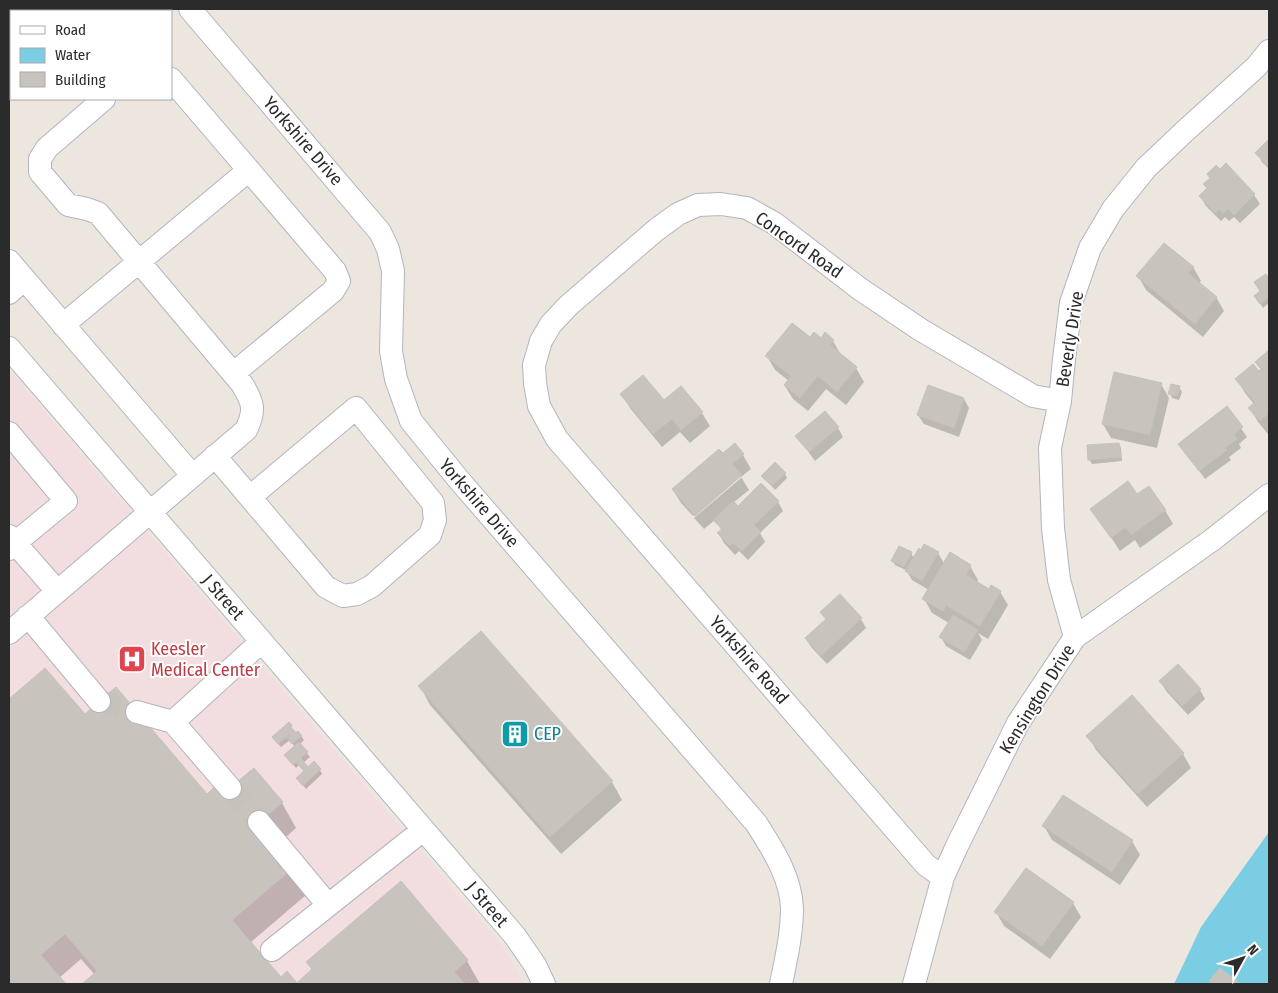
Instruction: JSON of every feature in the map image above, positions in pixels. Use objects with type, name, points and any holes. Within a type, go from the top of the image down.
[{"type":"street","name":"Yorkshire Drive","points":[[190,9],[380,232],[388,250],[393,271],[391,352],[396,379],[411,421],[426,442],[484,510],[756,823],[769,842],[779,861],[792,906],[790,937],[781,984]]},
{"type":"street","name":"Beverly Drive","points":[[1076,637],[1059,580],[1053,528],[1050,448],[1060,401],[1071,303],[1090,248],[1113,209],[1146,168],[1185,130],[1256,67],[1269,51]]},
{"type":"street","points":[[172,80],[335,271],[339,281],[333,291],[234,373]]},
{"type":"street","points":[[9,632],[246,430],[252,417],[251,398],[234,373],[98,213],[68,205],[40,172],[40,159],[47,148],[103,100]]},
{"type":"street","points":[[63,325],[248,170]]},
{"type":"street","name":"Concord Road","points":[[557,439],[538,406],[534,365],[541,341],[551,324],[569,305],[656,230],[678,214],[698,205],[721,204],[747,208],[774,223],[860,289],[921,330],[1032,396],[1060,401]]},
{"type":"street","points":[[9,261],[17,286],[63,325],[192,475]]},
{"type":"street","name":"J Street","points":[[9,348],[515,936],[535,965],[544,984]]},
{"type":"street","points":[[215,456],[326,587],[343,596],[357,594],[372,586],[430,535],[435,520],[433,503],[356,408],[250,497]]},
{"type":"street","points":[[9,433],[66,501],[11,543],[57,591]]},
{"type":"street","name":"Yorkshire Road","points":[[557,439],[926,865],[943,877]]},
{"type":"street","name":"Kensington Drive","points":[[914,984],[943,877],[957,846],[1018,723],[1076,637],[1212,540],[1269,495]]},
{"type":"street","points":[[28,616],[99,701]]},
{"type":"street","points":[[173,722],[262,642]]},
{"type":"street","points":[[137,712],[173,722],[230,788]]},
{"type":"street","points":[[258,822],[328,904]]},
{"type":"street","points":[[272,950],[423,830]]},
{"type":"shaded area","name":"Keesler Medical Center","points":[[9,370],[503,947],[524,984],[9,984]]},
{"type":"water","points":[[1269,832],[1269,984],[1174,984],[1201,927]]},
{"type":"building","points":[[1269,139],[1269,167],[1255,153]]},
{"type":"building","points":[[1226,163],[1255,194],[1234,215],[1228,209],[1223,213],[1219,209],[1215,213],[1199,196],[1207,188],[1203,184],[1210,178],[1207,174],[1216,165],[1220,169]]},
{"type":"building","points":[[1164,243],[1194,267],[1188,273],[1217,297],[1195,324],[1136,276]]},
{"type":"building","points":[[1266,274],[1269,279],[1269,297],[1260,304],[1254,296],[1260,291],[1254,282]]},
{"type":"building","points":[[792,323],[810,337],[814,332],[821,338],[825,332],[834,340],[830,345],[857,367],[837,392],[818,376],[800,398],[784,385],[791,376],[765,356]]},
{"type":"building","points":[[1269,350],[1269,413],[1260,421],[1248,408],[1255,402],[1235,379],[1253,364],[1259,371],[1261,369],[1255,362]]},
{"type":"building","points":[[1114,372],[1162,383],[1150,435],[1102,424]]},
{"type":"building","points":[[643,375],[664,400],[681,386],[703,412],[681,430],[672,419],[653,434],[620,394]]},
{"type":"building","points":[[1171,384],[1180,386],[1177,396],[1168,394]]},
{"type":"building","points":[[928,385],[964,398],[954,428],[917,415]]},
{"type":"building","points":[[1227,406],[1243,427],[1234,434],[1237,439],[1225,448],[1227,450],[1199,471],[1178,444]]},
{"type":"building","points":[[825,411],[839,427],[809,452],[795,436]]},
{"type":"building","points":[[735,443],[744,454],[732,464],[742,475],[695,516],[672,489],[719,449],[723,453]]},
{"type":"building","points":[[1119,443],[1121,457],[1088,460],[1087,445]]},
{"type":"building","points":[[775,462],[786,473],[772,486],[761,476]]},
{"type":"building","points":[[1128,481],[1137,494],[1149,486],[1166,510],[1131,535],[1126,527],[1111,538],[1090,509]]},
{"type":"building","points":[[761,483],[779,501],[754,525],[761,532],[742,551],[733,543],[730,546],[717,533],[722,529],[713,520],[733,501],[738,506]]},
{"type":"building","points":[[924,544],[939,552],[922,581],[905,571],[919,548],[921,550]]},
{"type":"building","points":[[899,546],[912,552],[904,567],[891,561]]},
{"type":"building","points":[[950,552],[971,565],[966,575],[989,589],[991,585],[1001,591],[980,626],[946,605],[943,611],[922,599]]},
{"type":"building","points":[[840,594],[862,618],[821,656],[805,638],[826,619],[820,612]]},
{"type":"building","points":[[953,615],[978,630],[964,652],[939,637]]},
{"type":"building","name":"CEP","points":[[481,631],[613,781],[550,837],[418,686]]},
{"type":"building","points":[[1178,664],[1201,689],[1182,706],[1159,681]]},
{"type":"building","points":[[45,668],[85,714],[116,687],[207,794],[219,783],[230,788],[254,768],[283,802],[255,826],[292,869],[232,920],[281,977],[287,971],[297,983],[312,969],[306,962],[401,881],[468,960],[454,972],[465,984],[82,984],[97,971],[65,934],[41,955],[66,984],[9,984],[9,699]]},
{"type":"building","points":[[1132,695],[1184,753],[1138,794],[1086,736]]},
{"type":"building","points":[[289,722],[296,733],[298,731],[302,736],[292,744],[287,738],[290,734],[278,744],[272,737]]},
{"type":"building","points":[[299,742],[308,752],[301,758],[308,767],[314,761],[321,769],[303,786],[296,778],[304,771],[296,762],[293,765],[284,755]]},
{"type":"building","points":[[1063,795],[1133,840],[1112,872],[1042,826]]},
{"type":"building","points":[[1026,868],[1074,902],[1042,946],[994,912]]},
{"type":"building","points":[[1220,968],[1241,984],[1213,984],[1209,981]]},
{"type":"tunnel","points":[[99,701],[137,712]]},
{"type":"tunnel","points":[[230,788],[259,822]]},
{"type":"place","name":"Keesler Medical Center","points":[[132,659]]},
{"type":"place","name":"CEP","points":[[515,734]]}]
